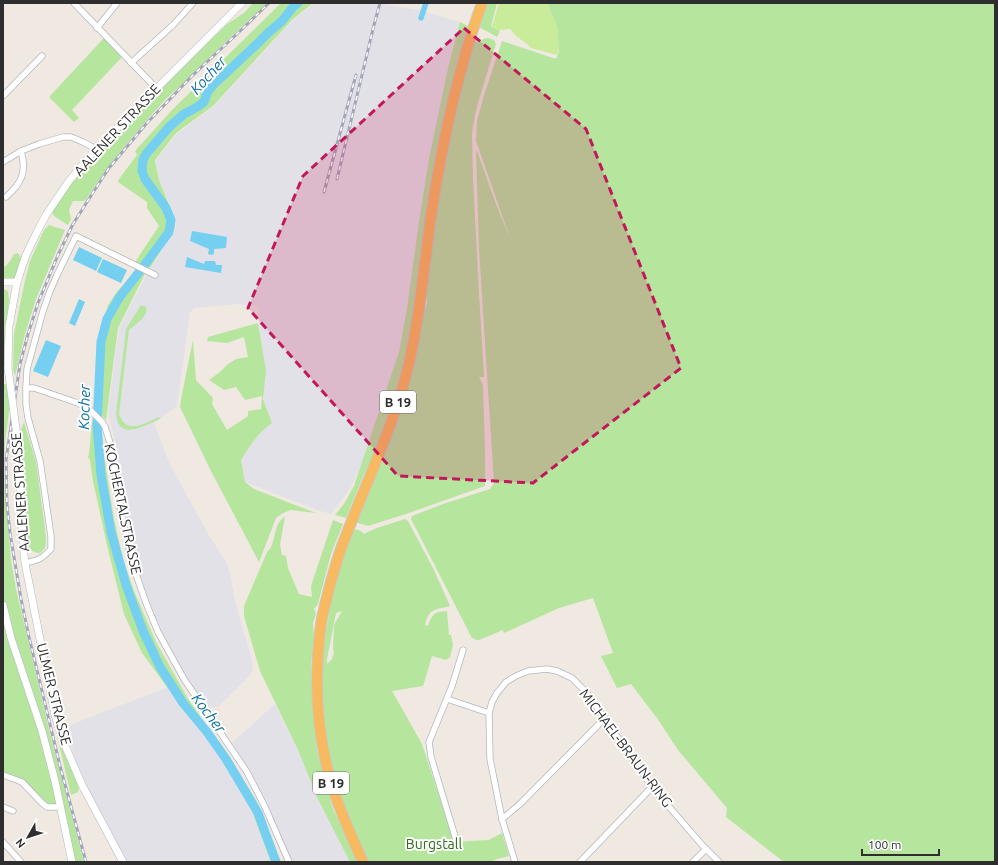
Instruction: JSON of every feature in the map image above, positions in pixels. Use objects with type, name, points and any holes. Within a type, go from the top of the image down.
[{"type":"highway","name":"B 19","points":[[363,862],[338,805],[330,780],[323,749],[318,715],[317,683],[321,623],[337,558],[392,423],[407,375],[420,307],[431,218],[442,149],[450,111],[467,48],[482,3]]},
{"type":"street","points":[[74,3],[156,88]]},
{"type":"street","points":[[97,28],[117,3]]},
{"type":"street","points":[[131,62],[173,25],[193,3]]},
{"type":"street","name":"AALENER STRASSE","points":[[25,562],[22,539],[18,444],[8,368],[9,326],[17,282],[26,255],[46,215],[69,181],[96,149],[242,3]]},
{"type":"street","points":[[3,96],[42,56]]},
{"type":"street","points":[[3,162],[21,151],[63,137],[71,137],[96,149]]},
{"type":"street","points":[[6,198],[15,190],[22,177],[24,159],[21,151]]},
{"type":"street","points":[[25,562],[44,557],[51,549],[51,536],[40,461],[28,418],[26,388],[27,369],[43,311],[57,275],[76,236],[156,275]]},
{"type":"street","points":[[3,282],[17,282]]},
{"type":"street","name":"KOCHERTALSTRASSE","points":[[26,388],[34,388],[78,403],[90,410],[102,422],[111,446],[121,513],[128,544],[136,574],[158,632],[184,679],[247,772],[265,807],[289,862]]},
{"type":"street","name":"ULMER STRASSE","points":[[25,562],[55,715],[64,743],[82,785],[123,862]]},
{"type":"street","points":[[3,605],[11,638],[42,731],[56,781],[72,862]]},
{"type":"street","points":[[457,843],[431,757],[429,742],[452,686],[463,650]]},
{"type":"street","name":"MICHAEL-BRAUN-RING","points":[[488,713],[497,693],[506,682],[516,676],[528,671],[547,669],[557,671],[572,678],[587,693],[652,787],[719,862]]},
{"type":"street","points":[[447,699],[488,713],[490,759],[502,819],[515,862]]},
{"type":"street","points":[[502,819],[520,804],[605,718]]},
{"type":"street","points":[[3,775],[22,782],[42,803],[47,806],[61,807]]},
{"type":"street","points":[[580,862],[652,787]]},
{"type":"street","points":[[3,807],[13,811]]},
{"type":"street","points":[[3,842],[21,862]]},
{"type":"street","points":[[693,862],[706,849]]},
{"type":"highlighted area","points":[[464,28],[586,129],[681,368],[533,483],[398,476],[248,308],[303,176]]},
{"type":"shaded area","points":[[315,3],[383,3],[419,10],[460,22],[448,68],[399,352],[362,465],[350,489],[331,514],[245,482],[241,460],[253,441],[272,423],[261,391],[258,306],[237,304],[195,308],[190,312],[177,406],[154,423],[169,462],[208,534],[225,560],[230,572],[235,601],[253,668],[251,674],[218,707],[206,708],[185,678],[161,633],[138,574],[132,550],[114,437],[108,413],[119,328],[147,274],[176,228],[174,214],[159,180],[156,160],[177,134],[213,107],[293,20]]},
{"type":"shaded area","points":[[168,687],[203,729],[224,764],[258,823],[271,862],[121,862],[83,783],[65,727]]},
{"type":"shaded area","points":[[275,704],[350,862],[292,862],[256,782],[232,743]]},
{"type":"green space","points":[[253,3],[267,3],[156,110],[134,135],[85,201],[73,201],[69,210],[71,219],[68,225],[54,216],[52,212],[70,183],[85,166],[147,102],[226,25],[245,12]]},
{"type":"green space","points":[[281,3],[313,3],[292,20],[213,106],[176,133],[155,160],[159,180],[173,214],[175,228],[150,268],[135,262],[159,226],[147,208],[147,202],[118,182],[119,179],[137,155],[135,151],[172,110]]},
{"type":"green space","points":[[486,3],[497,3],[491,26],[500,31],[497,37],[479,27]]},
{"type":"green space","points":[[499,3],[547,3],[557,27],[559,47],[557,55],[531,48],[510,29],[499,30],[492,26]]},
{"type":"green space","points":[[547,3],[995,3],[995,862],[784,862],[726,817],[727,808],[678,750],[657,718],[631,684],[617,688],[601,656],[613,653],[593,598],[559,608],[504,633],[503,630],[479,640],[472,638],[411,519],[412,516],[443,504],[490,489],[494,483],[479,249],[476,151],[511,241],[476,141],[477,121],[502,41],[556,59],[559,51],[557,27]]},
{"type":"green space","points":[[460,22],[468,26],[459,56],[435,160],[414,312],[402,372],[389,416],[374,455],[364,474],[346,518],[335,515],[344,504],[354,486],[399,352],[429,159],[448,68]]},
{"type":"green space","points":[[104,38],[122,57],[72,110],[79,118],[74,122],[49,97]]},
{"type":"green space","points":[[488,38],[494,40],[496,44],[478,103],[472,133],[473,179],[484,377],[479,377],[483,385],[485,486],[368,526],[355,522],[427,303],[426,287],[434,224],[453,126],[472,47],[475,41],[479,43],[483,39]]},
{"type":"green space","points":[[49,225],[65,230],[36,299],[25,334],[15,376],[13,369],[14,334],[24,285],[30,261],[44,230]]},
{"type":"green space","points":[[18,253],[21,258],[14,280],[3,281],[3,269],[14,254]]},
{"type":"green space","points":[[136,270],[146,272],[118,328],[106,420],[94,407],[98,339],[108,305],[116,293]]},
{"type":"green space","points":[[3,289],[8,291],[9,300],[4,351],[3,350]]},
{"type":"green space","points":[[141,305],[146,307],[146,314],[129,330],[119,414],[122,421],[131,426],[136,426],[159,417],[160,419],[139,428],[128,430],[119,425],[116,413],[126,329]]},
{"type":"green space","points":[[258,323],[266,371],[263,399],[272,423],[262,431],[241,460],[245,482],[254,489],[316,513],[291,510],[276,518],[259,562],[211,471],[180,407],[193,340],[196,380],[213,398],[212,404],[227,430],[248,416],[248,411],[261,409],[262,396],[245,400],[236,387],[224,390],[209,380],[236,359],[248,357],[244,337],[227,343],[207,341],[208,337]]},
{"type":"green space","points":[[3,384],[7,384],[10,404],[5,442],[4,466],[5,497],[11,560],[16,589],[51,738],[84,862],[73,862],[61,807],[47,807],[22,782],[3,775],[3,602],[8,618],[3,597]]},
{"type":"green space","points":[[92,421],[95,423],[101,435],[114,519],[123,559],[134,591],[156,642],[187,697],[234,765],[256,800],[281,862],[271,862],[249,803],[204,730],[167,687],[142,653],[124,614],[107,545],[90,460],[88,457]]},
{"type":"green space","points":[[24,422],[36,462],[45,528],[45,548],[40,553],[31,550],[27,540],[23,455],[20,433]]},
{"type":"green space","points":[[285,517],[280,544],[282,555],[286,556],[288,568],[299,594],[312,597],[311,586],[333,520],[343,524],[331,554],[318,604],[314,609],[316,614],[313,623],[314,636],[311,665],[313,713],[317,749],[333,809],[358,862],[350,862],[318,799],[298,750],[260,671],[244,616],[244,606],[267,552],[271,548],[277,526]]},
{"type":"green space","name":"Burgstall","points":[[405,519],[408,521],[433,568],[450,606],[433,611],[428,615],[425,625],[428,626],[434,614],[447,611],[449,635],[451,635],[453,645],[450,657],[446,660],[432,656],[423,686],[392,691],[422,744],[453,842],[489,840],[502,833],[509,856],[491,862],[367,862],[343,807],[330,759],[326,735],[322,681],[322,655],[334,584],[352,528],[361,531],[364,534],[374,529]],"holes":[[[342,611],[334,625],[334,653],[332,659],[327,664],[336,613]]]},
{"type":"green space","points":[[57,736],[59,736],[79,786],[78,792],[71,795]]},
{"type":"water","points":[[192,231],[227,237],[226,248],[214,249],[214,254],[208,254],[209,249],[190,241]]},
{"type":"water","points":[[79,247],[102,258],[96,271],[73,260]]},
{"type":"water","points":[[187,257],[204,264],[205,261],[215,261],[216,265],[222,265],[221,273],[185,267]]},
{"type":"water","points":[[103,259],[127,270],[121,283],[97,272]]},
{"type":"water","points":[[79,299],[85,302],[75,326],[69,323]]},
{"type":"water","points":[[46,340],[61,346],[48,377],[33,371]]},
{"type":"waterway","name":"Kocher","points":[[276,862],[258,813],[226,759],[207,732],[183,703],[160,667],[143,631],[126,585],[111,532],[101,475],[97,425],[101,342],[107,319],[119,298],[169,232],[171,220],[166,208],[145,179],[142,171],[143,160],[146,154],[169,127],[184,114],[204,102],[207,93],[213,85],[282,21],[298,3]]},
{"type":"waterway","points":[[421,18],[426,3]]},
{"type":"railway","points":[[86,862],[60,766],[29,637],[10,533],[7,505],[6,460],[20,364],[38,303],[58,255],[73,224],[109,168],[146,124],[192,76],[269,3]]},
{"type":"railway","points":[[337,179],[380,3]]},
{"type":"railway","points":[[324,192],[356,75]]}]
